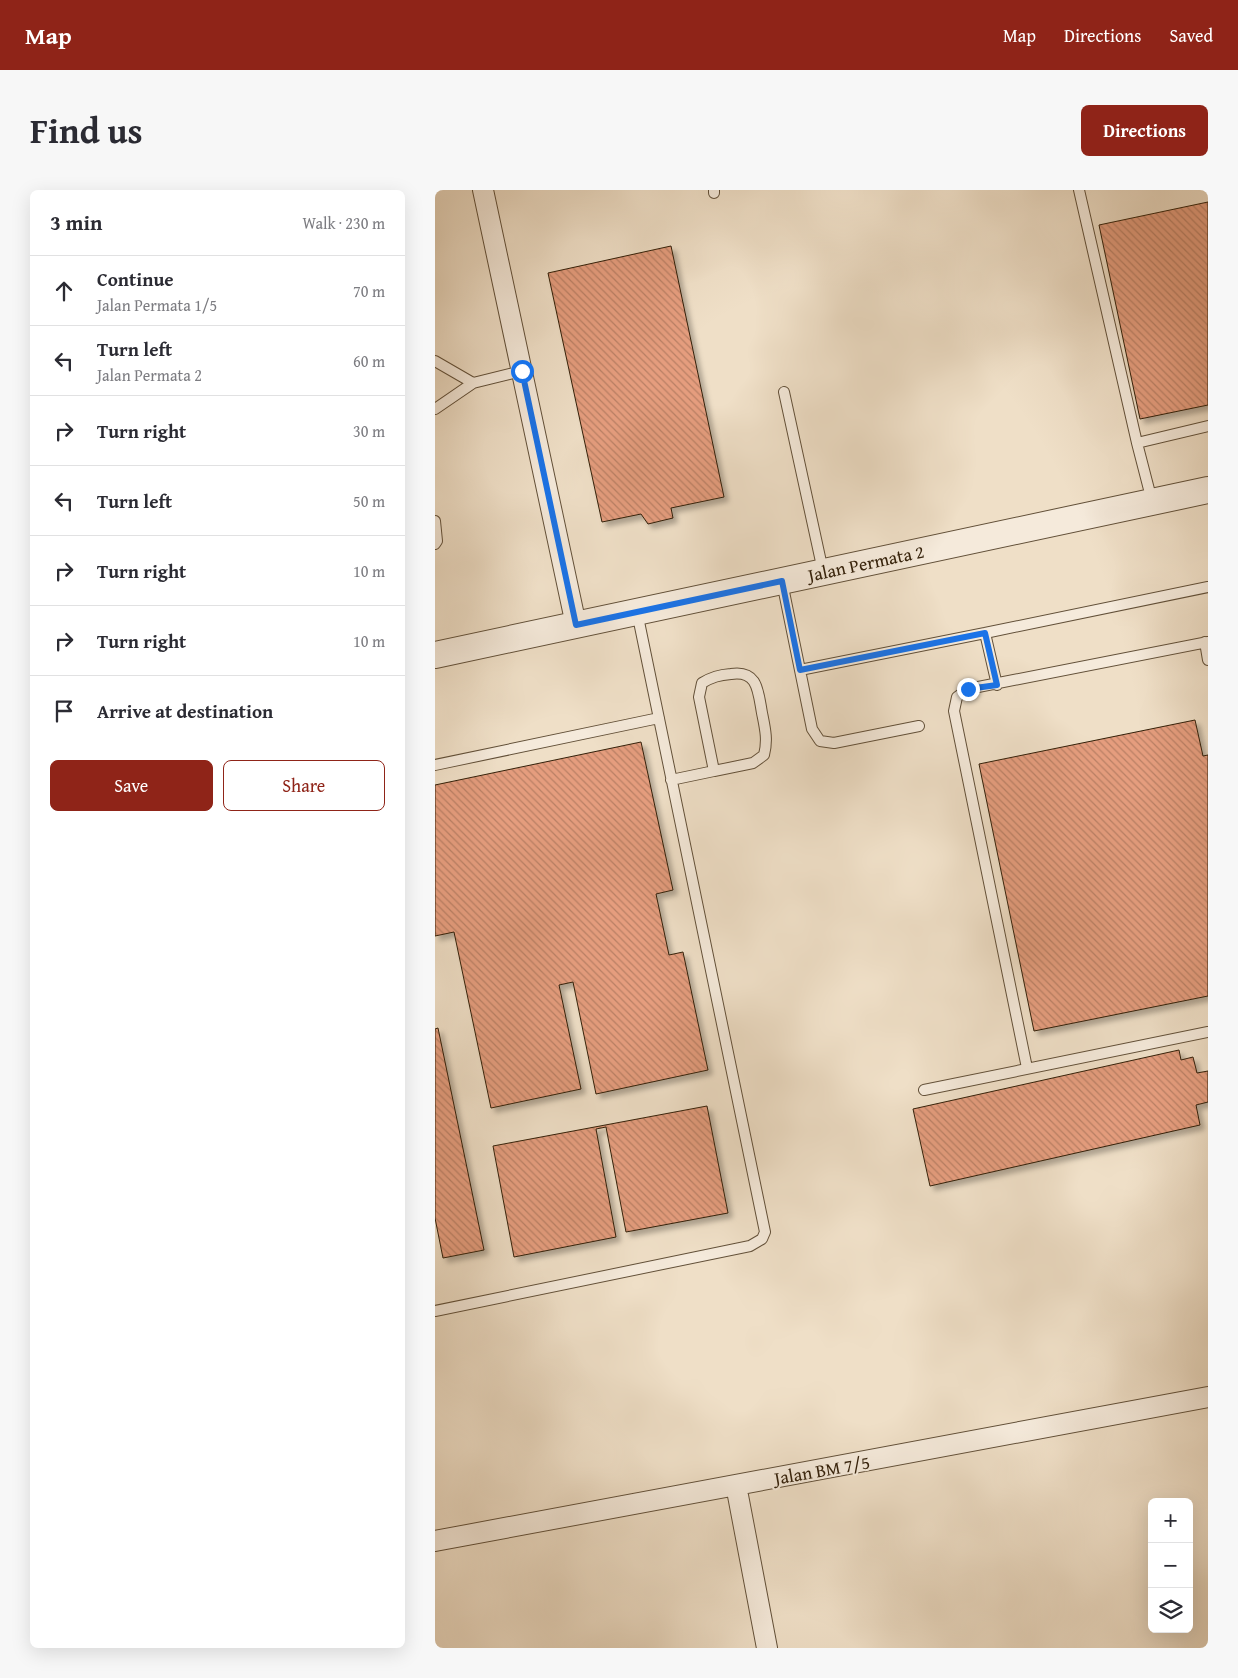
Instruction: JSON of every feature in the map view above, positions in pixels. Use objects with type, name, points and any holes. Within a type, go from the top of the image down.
[{"type":"street","points":[[483,190],[576,625]]},
{"type":"street","name":"Jalan Permata 2","points":[[435,655],[1208,490]]},
{"type":"street","name":"Jalan BM 7/5","points":[[435,1541],[1208,1397]]},
{"type":"street","points":[[737,1485],[767,1648]]},
{"type":"lane","points":[[1079,190],[1137,443],[1153,502]]},
{"type":"lane","points":[[435,361],[473,382]]},
{"type":"lane","points":[[435,409],[473,382],[522,371]]},
{"type":"lane","points":[[784,392],[823,572]]},
{"type":"lane","points":[[1137,443],[1208,426]]},
{"type":"lane","points":[[435,521],[437,541],[435,544]]},
{"type":"lane","points":[[782,581],[813,729],[820,741],[834,743],[919,726]]},
{"type":"lane","points":[[800,670],[1208,587]]},
{"type":"lane","points":[[435,1311],[751,1246],[762,1239],[765,1225],[637,612]]},
{"type":"lane","points":[[985,633],[997,685]]},
{"type":"lane","points":[[1027,1068],[954,711],[957,697],[968,689],[997,685],[1206,642],[1208,660]]},
{"type":"lane","points":[[671,780],[753,763],[764,755],[767,742],[757,686],[749,675],[743,672],[714,676],[702,683],[699,697],[714,771]]},
{"type":"lane","points":[[435,765],[659,718]]},
{"type":"lane","points":[[924,1090],[1208,1032]]},
{"type":"building","points":[[1208,202],[1208,405],[1140,419],[1099,225]]},
{"type":"building","points":[[671,246],[724,497],[671,508],[673,518],[648,524],[641,514],[602,522],[548,273]]},
{"type":"building","points":[[1195,720],[1203,756],[1208,755],[1208,996],[1034,1031],[979,764]]},
{"type":"building","points":[[641,742],[673,890],[656,894],[669,955],[683,952],[708,1070],[596,1094],[573,982],[559,985],[581,1089],[491,1108],[454,932],[435,936],[435,785]]},
{"type":"building","points":[[438,1028],[484,1250],[443,1258],[435,1218],[435,1029]]},
{"type":"building","points":[[1179,1050],[1181,1060],[1193,1057],[1197,1073],[1208,1071],[1208,1102],[1196,1105],[1200,1125],[930,1186],[913,1109]]},
{"type":"building","points":[[707,1106],[728,1213],[626,1232],[606,1127],[596,1129],[616,1237],[514,1257],[493,1146]]},
{"type":"route","points":[[522,371],[576,625],[782,581],[800,670],[985,633],[997,685],[968,689]]}]
